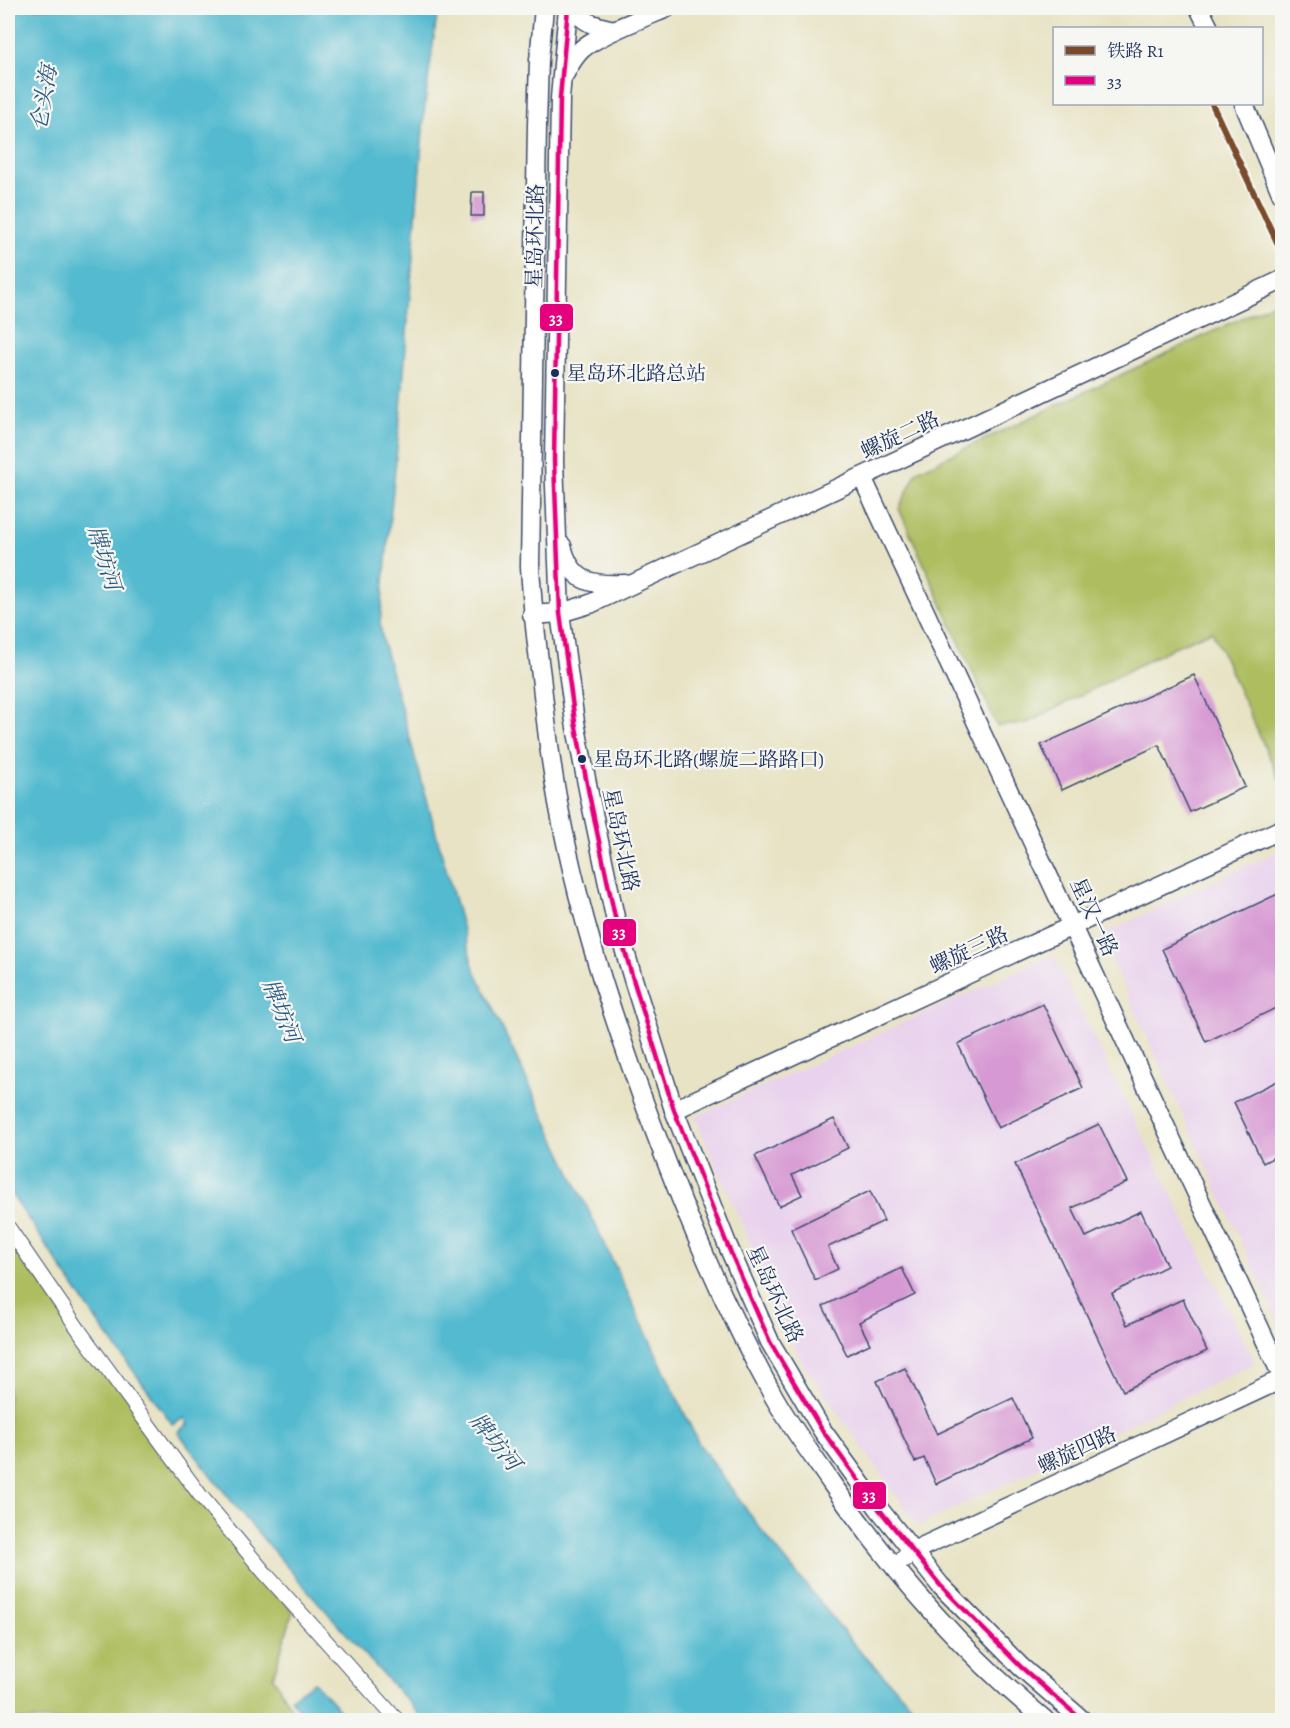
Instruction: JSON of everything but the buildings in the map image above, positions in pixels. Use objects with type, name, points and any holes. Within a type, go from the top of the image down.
[{"type":"main road","name":"星岛环北路","points":[[544,8],[539,60],[537,137],[530,566],[532,615],[551,762],[579,892],[604,988],[626,1053],[704,1256],[747,1347],[776,1400],[859,1523],[894,1566],[963,1642],[1045,1720]]},
{"type":"main road","name":"星岛环北路","points":[[568,8],[562,79],[554,461],[560,613],[575,723],[615,916],[674,1110],[727,1244],[770,1342],[822,1430],[879,1509],[913,1551],[968,1616],[1021,1667],[1082,1720]]},
{"type":"main road","points":[[573,8],[581,19],[615,30]]},
{"type":"main road","points":[[562,79],[572,61],[584,47],[615,30],[667,8]]},
{"type":"main road","points":[[1199,8],[1208,27]]},
{"type":"main road","points":[[1244,105],[1282,195]]},
{"type":"main road","name":"螺旋二路","points":[[532,615],[560,613],[590,604],[1282,280]]},
{"type":"main road","name":"星汉一路","points":[[862,477],[1074,927],[1282,1377]]},
{"type":"main road","points":[[557,526],[566,561],[572,572],[601,585],[630,584]]},
{"type":"main road","name":"螺旋三路","points":[[674,1110],[1282,829]]},
{"type":"main road","name":"螺旋四路","points":[[894,1566],[913,1551],[1282,1377]]},
{"type":"street","points":[[8,1227],[81,1333],[200,1495],[396,1720]]},
{"type":"shaded area","points":[[1282,849],[1282,1330],[1100,935]]},
{"type":"shaded area","points":[[1053,955],[1255,1363],[918,1526],[801,1361],[695,1117]]},
{"type":"green space","points":[[1282,299],[1282,785],[1212,631],[1172,648],[1025,724],[997,726],[899,509],[917,471]]},
{"type":"green space","points":[[8,1238],[293,1612],[273,1677],[298,1720],[8,1720]]},
{"type":"water","points":[[8,8],[438,8],[425,103],[402,397],[380,623],[383,642],[473,966],[699,1444],[762,1531],[857,1648],[926,1720],[424,1720],[298,1579],[207,1470],[178,1432],[188,1424],[184,1418],[173,1425],[97,1321],[8,1189]]},
{"type":"water","points":[[314,1682],[349,1720],[304,1720],[291,1698]]},
{"type":"rail line","name":"R1","points":[[1212,105],[1282,253]]},
{"type":"transit line","name":"33","points":[[568,8],[560,98],[554,461],[560,613],[575,722],[589,794],[615,917],[633,979],[674,1110],[727,1244],[770,1342],[822,1430],[879,1509],[940,1585],[1021,1667],[1082,1720]]},
{"type":"place","name":"星岛环北路总站","points":[[555,373]]},
{"type":"place","name":"星岛环北路(螺旋二路路口)","points":[[582,759]]},
{"type":"water label","name":"仑头海","points":[[44,98]]},
{"type":"water label","name":"牌坊河","points":[[104,558]]},
{"type":"water label","name":"牌坊河","points":[[281,1011]]},
{"type":"water label","name":"牌坊河","points":[[495,1442]]}]
